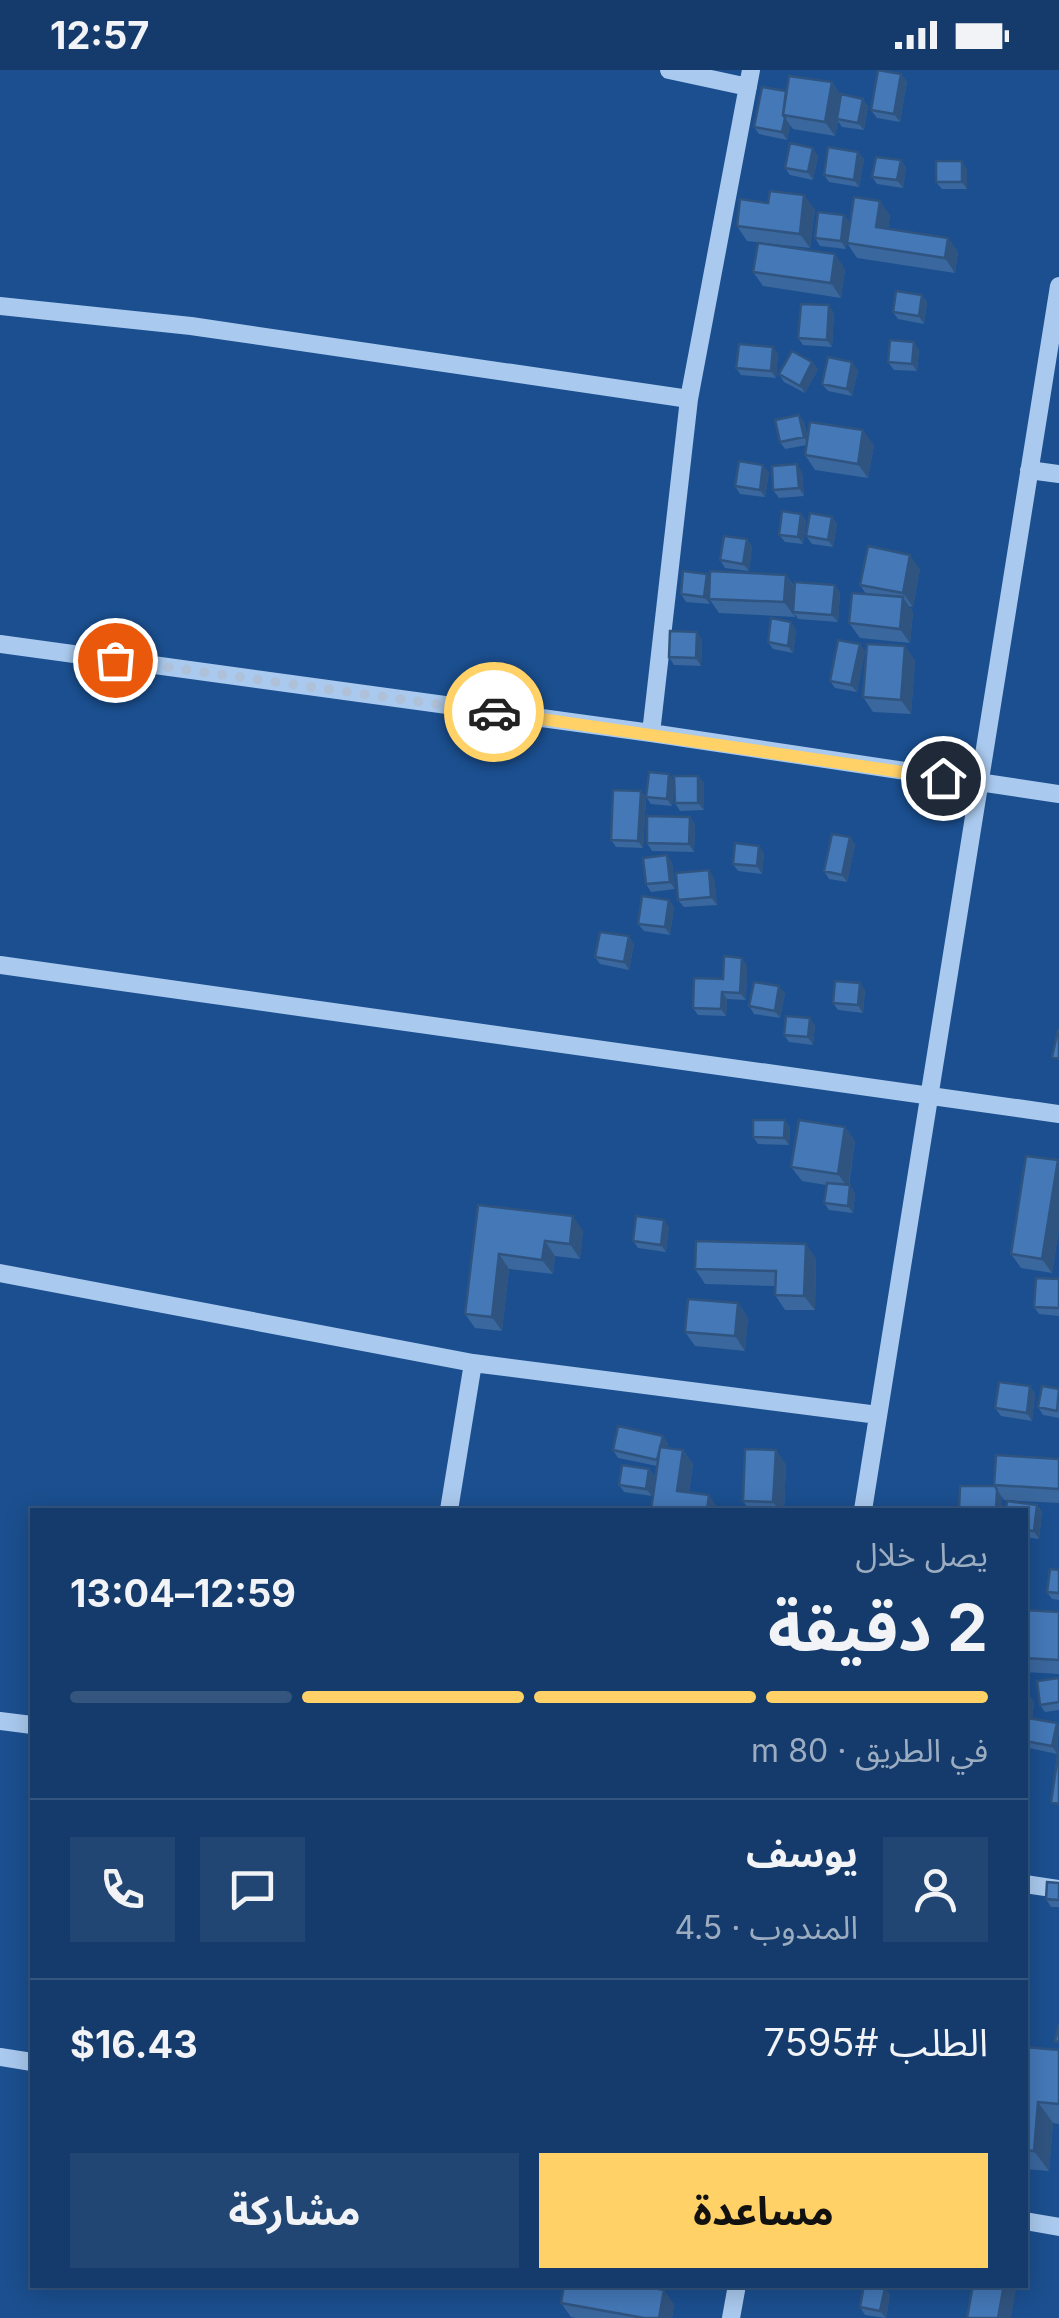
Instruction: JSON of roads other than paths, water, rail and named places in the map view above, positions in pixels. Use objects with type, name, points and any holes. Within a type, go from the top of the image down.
[{"type":"street","points":[[651,734],[689,399],[749,78],[669,70]]},
{"type":"street","points":[[863,1508],[1059,286]]},
{"type":"street","points":[[0,306],[192,326],[689,399]]},
{"type":"street","points":[[1030,470],[1059,474]]},
{"type":"street","points":[[0,644],[1059,794]]},
{"type":"street","points":[[0,965],[1059,1114]]},
{"type":"street","points":[[0,1273],[473,1363],[878,1415]]},
{"type":"street","points":[[449,1508],[473,1363]]},
{"type":"street","points":[[0,1720],[30,1726]]},
{"type":"street","points":[[1028,1884],[1059,1889]]},
{"type":"street","points":[[0,2057],[30,2062]]},
{"type":"street","points":[[1028,2222],[1059,2227]]},
{"type":"street","points":[[731,2318],[736,2288]]}]
